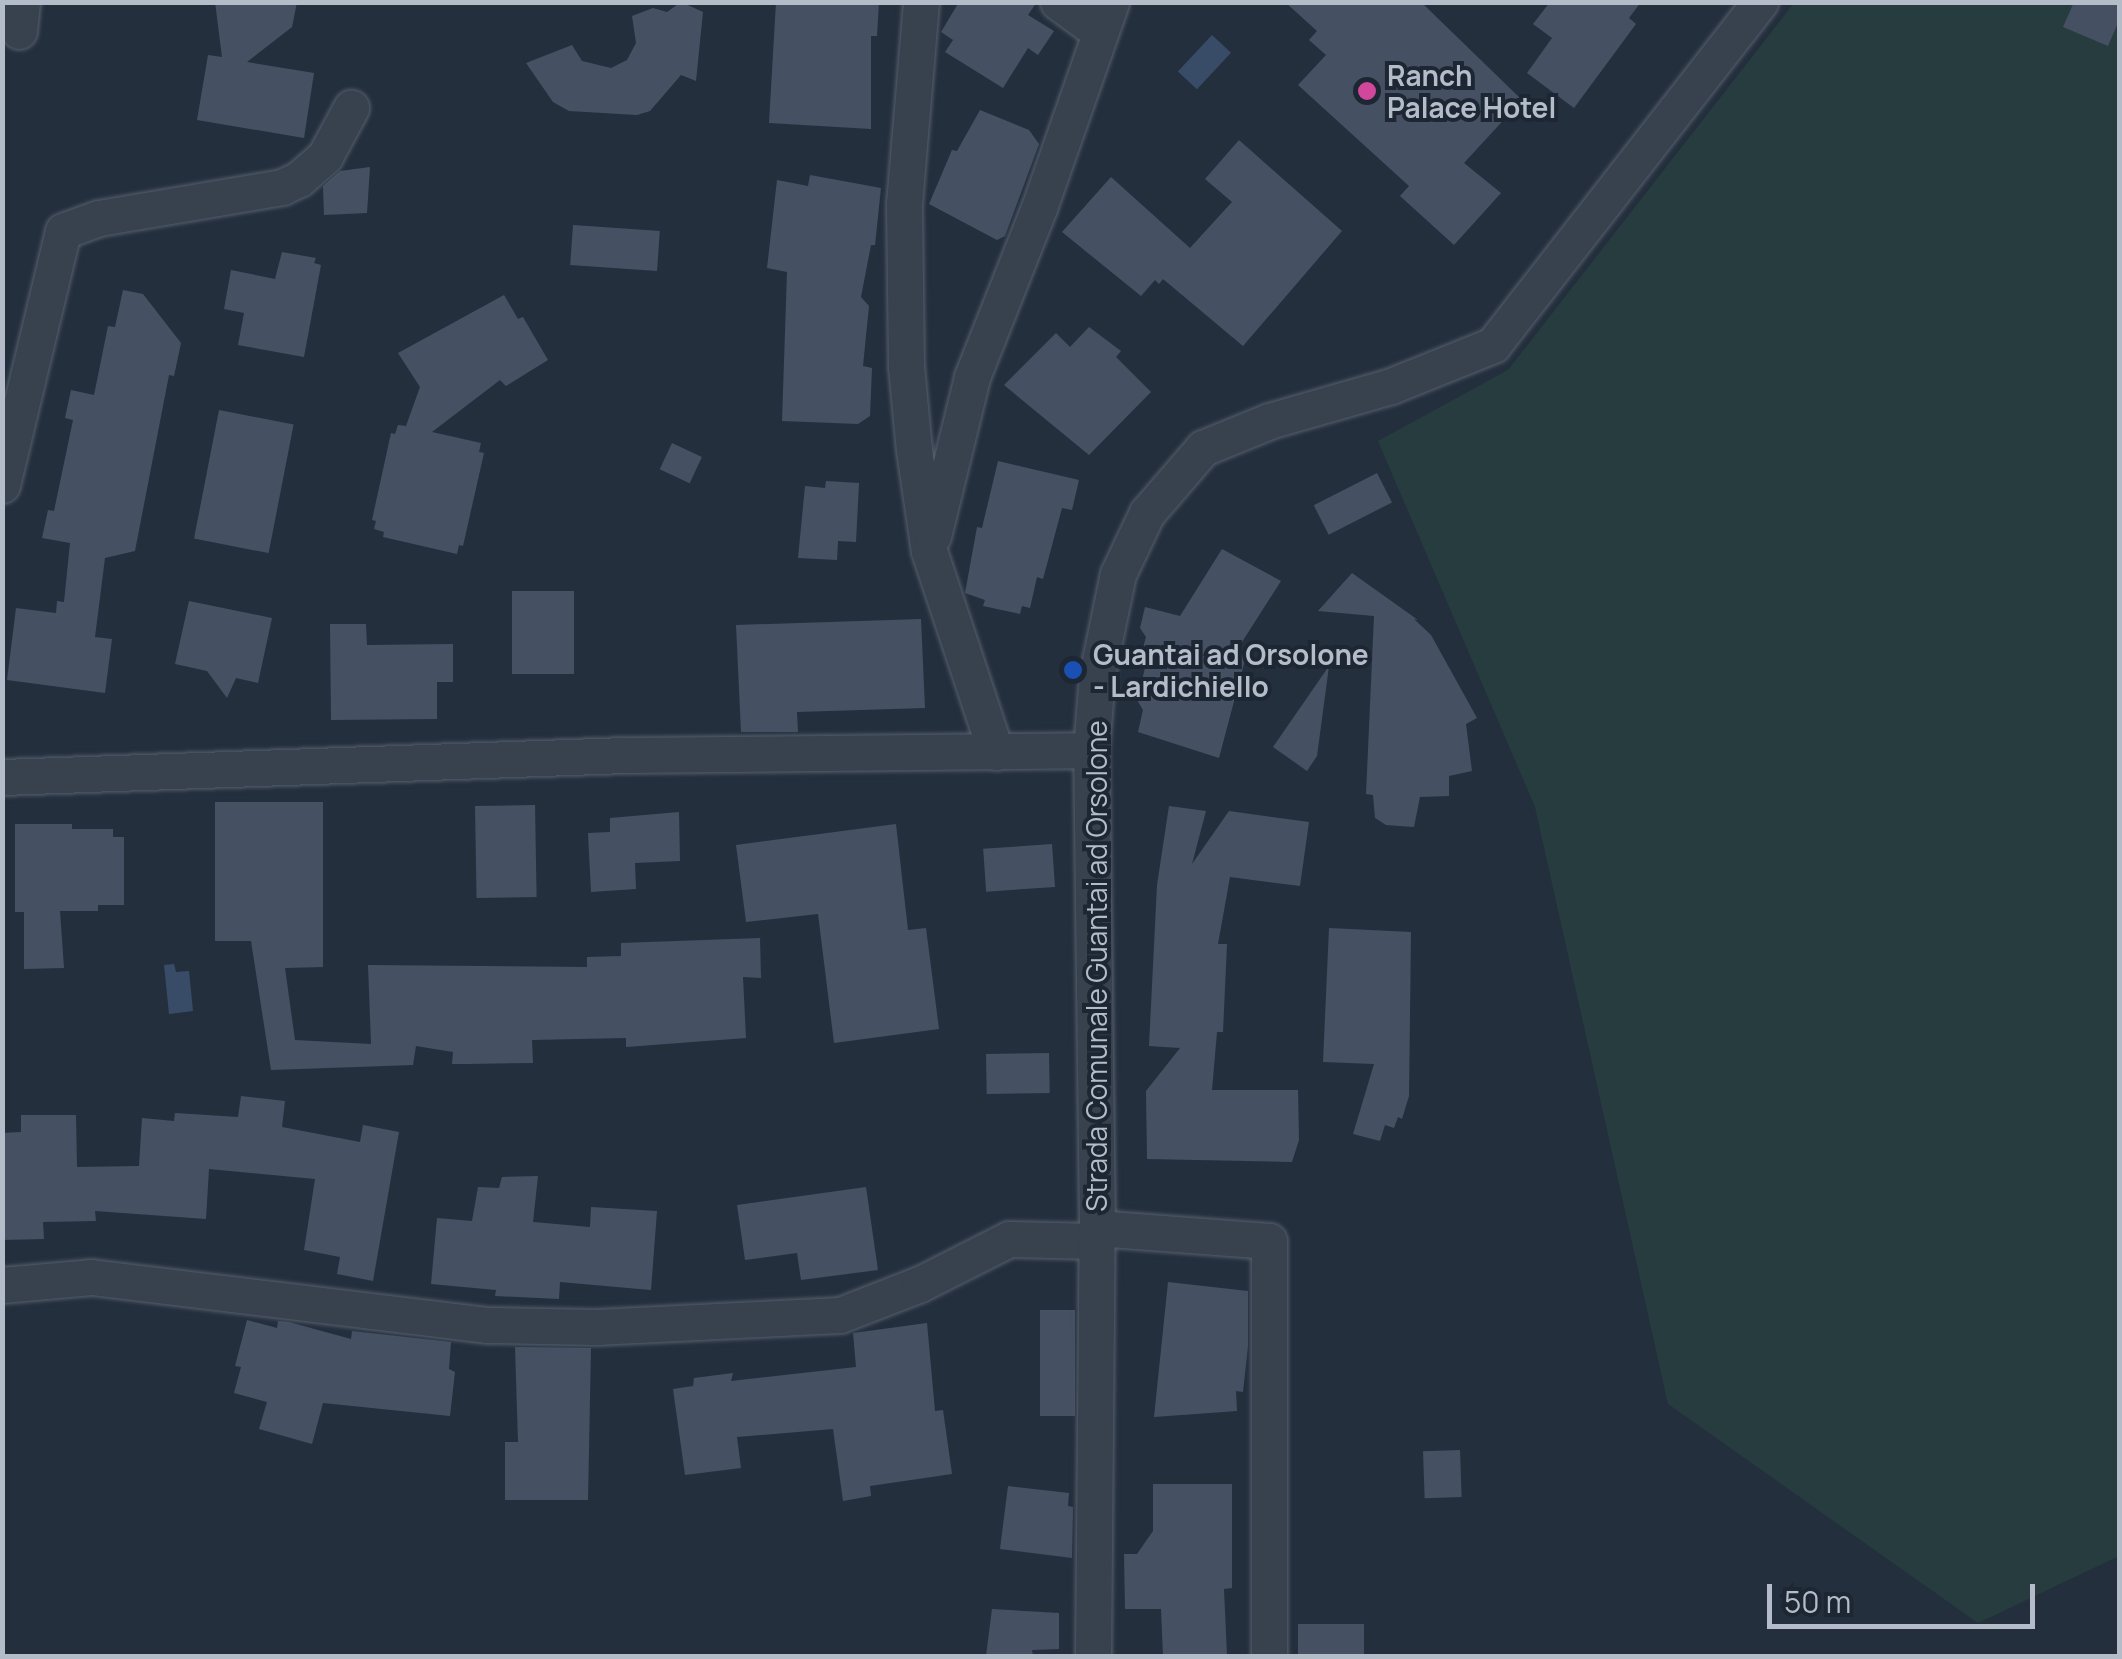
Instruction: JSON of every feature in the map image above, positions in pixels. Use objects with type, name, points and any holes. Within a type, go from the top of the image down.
[{"type":"street","points":[[921,2],[904,203],[906,366],[929,552],[996,752]]},
{"type":"street","points":[[929,552],[972,377],[1039,208],[1105,17],[1058,2]]},
{"type":"street","name":"Strada Comunale Guantai ad Orsolone","points":[[1094,1656],[1096,1234],[1091,750],[1098,675],[1118,574],[1147,513],[1204,448],[1269,421],[1391,386],[1493,345],[1760,2]]},
{"type":"street","points":[[2,485],[63,232],[99,218],[282,187],[299,180],[325,156],[351,108]]},
{"type":"street","points":[[2,777],[625,755],[1091,750]]},
{"type":"street","points":[[2,1285],[91,1276],[468,1323],[596,1327],[840,1316],[920,1284],[1009,1239],[1096,1234],[1269,1241],[1268,1656]]},
{"type":"green space","points":[[1794,3],[2119,3],[2119,1556],[1978,1623],[1668,1404],[1535,807],[1378,441],[1508,370]]},
{"type":"water","points":[[1212,35],[1231,53],[1197,89],[1178,72]]},
{"type":"water","points":[[174,964],[176,972],[189,971],[193,1011],[169,1014],[164,965]]},
{"type":"building","points":[[215,2],[297,2],[292,27],[247,62],[314,73],[304,138],[197,120],[208,55],[222,57]]},
{"type":"building","points":[[681,2],[703,12],[696,81],[681,75],[650,111],[637,115],[569,111],[553,102],[526,63],[572,45],[582,61],[611,68],[627,60],[636,43],[632,16],[653,8],[667,12]]},
{"type":"building","points":[[776,2],[879,2],[877,36],[871,36],[871,129],[769,123]]},
{"type":"building","points":[[959,2],[1037,2],[1028,15],[1054,31],[1038,55],[1028,48],[1003,88],[945,52],[953,40],[941,32]]},
{"type":"building","points":[[1285,2],[1421,2],[1522,100],[1464,163],[1501,193],[1454,245],[1400,196],[1409,186],[1298,85],[1326,55],[1309,40],[1317,31]]},
{"type":"building","points":[[1550,2],[1641,2],[1629,18],[1636,24],[1574,108],[1527,73],[1552,38],[1533,24]]},
{"type":"building","points":[[2074,2],[2120,2],[2120,18],[2108,46],[2063,27]]},
{"type":"building","points":[[980,110],[1029,130],[1039,144],[1005,236],[997,240],[929,204],[952,150],[957,151]]},
{"type":"building","points":[[1239,140],[1342,231],[1243,346],[1163,279],[1159,284],[1155,280],[1141,296],[1062,232],[1111,177],[1190,248],[1232,202],[1205,179]]},
{"type":"building","points":[[370,167],[367,213],[324,215],[323,186],[340,171]]},
{"type":"building","points":[[810,175],[881,188],[875,245],[871,245],[861,297],[869,306],[863,366],[872,368],[870,416],[858,424],[782,421],[787,272],[767,268],[777,180],[808,186]]},
{"type":"building","points":[[573,225],[660,231],[657,271],[570,265]]},
{"type":"building","points":[[282,252],[316,258],[314,263],[321,265],[304,357],[238,345],[244,313],[224,309],[231,270],[275,279]]},
{"type":"building","points":[[123,290],[143,294],[181,343],[174,376],[169,375],[135,551],[105,558],[95,637],[112,639],[105,693],[7,680],[16,608],[56,613],[57,601],[64,602],[70,543],[42,538],[48,510],[54,511],[73,420],[65,418],[71,390],[94,395],[108,326],[115,327]]},
{"type":"building","points":[[504,295],[518,319],[523,317],[548,360],[506,386],[500,380],[432,432],[481,443],[479,452],[484,453],[463,546],[459,545],[457,554],[383,537],[384,532],[374,529],[376,521],[372,520],[391,433],[395,434],[398,425],[406,426],[420,387],[398,353]]},
{"type":"building","points":[[1089,327],[1121,351],[1116,357],[1151,392],[1089,455],[1004,385],[1056,333],[1070,347]]},
{"type":"building","points":[[219,410],[294,425],[269,553],[194,539]]},
{"type":"building","points":[[672,443],[702,457],[690,483],[660,469]]},
{"type":"building","points":[[998,461],[1079,480],[1072,510],[1062,508],[1043,579],[1037,577],[1030,608],[1022,606],[1020,614],[983,606],[985,600],[965,593],[977,527],[982,528]]},
{"type":"building","points":[[1377,473],[1392,502],[1329,535],[1314,505]]},
{"type":"building","points":[[826,481],[859,483],[856,542],[838,541],[837,560],[798,558],[805,486],[825,488]]},
{"type":"building","points":[[1222,549],[1281,581],[1235,653],[1246,656],[1219,758],[1138,732],[1143,710],[1137,700],[1146,664],[1141,655],[1146,637],[1140,628],[1145,607],[1180,616]]},
{"type":"building","points":[[1352,573],[1418,620],[1414,619],[1431,635],[1477,718],[1466,724],[1472,771],[1449,776],[1449,796],[1420,797],[1414,827],[1386,825],[1375,818],[1373,795],[1366,794],[1374,616],[1318,611]]},
{"type":"building","points":[[512,591],[574,591],[574,674],[512,674]]},
{"type":"building","points":[[189,601],[272,618],[258,683],[236,678],[227,698],[207,671],[175,664]]},
{"type":"building","points":[[921,619],[925,708],[797,712],[798,732],[741,732],[736,625]]},
{"type":"building","points":[[330,624],[366,624],[367,645],[453,644],[453,682],[437,682],[437,719],[331,720]]},
{"type":"building","points":[[1329,666],[1317,756],[1307,771],[1273,747]]},
{"type":"building","points":[[215,802],[323,802],[323,967],[285,968],[295,1040],[371,1044],[368,965],[587,967],[587,957],[621,956],[621,943],[760,938],[761,978],[743,977],[746,1038],[626,1047],[626,1038],[532,1040],[533,1063],[452,1064],[453,1052],[416,1046],[413,1065],[271,1070],[251,941],[215,941]]},
{"type":"building","points":[[535,805],[537,897],[477,898],[475,806]]},
{"type":"building","points":[[1169,806],[1206,811],[1192,864],[1229,811],[1309,822],[1300,886],[1230,877],[1218,944],[1227,944],[1223,1032],[1217,1032],[1212,1090],[1298,1090],[1299,1140],[1292,1162],[1147,1159],[1146,1091],[1180,1048],[1149,1046],[1157,885]]},
{"type":"building","points":[[679,812],[680,861],[635,863],[636,889],[591,892],[588,833],[610,832],[610,818]]},
{"type":"building","points":[[15,824],[72,824],[72,829],[113,829],[113,837],[124,837],[124,905],[98,905],[98,911],[60,911],[64,968],[24,969],[24,912],[15,912]]},
{"type":"building","points":[[896,824],[908,930],[926,928],[939,1029],[834,1043],[818,914],[746,922],[736,845]]},
{"type":"building","points":[[1052,844],[1055,887],[986,892],[983,849]]},
{"type":"building","points":[[1329,928],[1411,932],[1409,1096],[1402,1119],[1398,1117],[1394,1128],[1385,1125],[1380,1141],[1353,1134],[1374,1064],[1323,1062]]},
{"type":"building","points":[[1049,1053],[1050,1093],[987,1094],[986,1054]]},
{"type":"building","points":[[241,1096],[285,1101],[282,1127],[360,1142],[363,1125],[399,1132],[373,1281],[337,1274],[340,1257],[304,1250],[315,1179],[209,1169],[206,1219],[95,1211],[96,1221],[43,1222],[44,1239],[2,1240],[2,1133],[21,1132],[21,1115],[76,1115],[77,1167],[139,1166],[142,1118],[174,1121],[175,1113],[238,1117]]},
{"type":"building","points":[[538,1176],[533,1222],[590,1227],[591,1207],[657,1211],[651,1290],[560,1282],[559,1299],[495,1296],[496,1290],[431,1284],[437,1218],[472,1221],[478,1187],[499,1188],[502,1177]]},
{"type":"building","points":[[866,1187],[878,1270],[801,1280],[797,1253],[745,1260],[737,1205]]},
{"type":"building","points":[[1168,1282],[1248,1291],[1248,1346],[1243,1392],[1236,1391],[1237,1411],[1154,1417]]},
{"type":"building","points":[[1040,1310],[1075,1310],[1075,1416],[1040,1416]]},
{"type":"building","points":[[247,1320],[277,1328],[278,1321],[289,1322],[351,1339],[352,1331],[451,1342],[449,1369],[455,1372],[450,1416],[323,1403],[312,1444],[259,1429],[267,1402],[234,1393],[241,1367],[235,1366]]},
{"type":"building","points":[[927,1323],[935,1411],[943,1410],[952,1474],[870,1486],[871,1496],[843,1501],[833,1429],[737,1437],[741,1468],[685,1475],[673,1389],[693,1386],[694,1378],[733,1373],[731,1381],[856,1367],[853,1333]]},
{"type":"building","points":[[515,1347],[591,1348],[588,1500],[505,1500],[505,1442],[518,1442]]},
{"type":"building","points":[[1460,1450],[1462,1497],[1425,1498],[1423,1451]]},
{"type":"building","points":[[1153,1484],[1232,1484],[1232,1588],[1224,1589],[1227,1656],[1163,1656],[1161,1609],[1125,1609],[1124,1554],[1137,1554],[1153,1531]]},
{"type":"building","points":[[1008,1486],[1069,1493],[1068,1506],[1073,1507],[1072,1558],[1000,1549]]},
{"type":"building","points":[[992,1609],[1059,1613],[1059,1649],[1032,1650],[1033,1656],[986,1656]]},
{"type":"building","points":[[1298,1624],[1364,1624],[1364,1656],[1298,1656]]},
{"type":"place","name":"Ranch Palace Hotel","points":[[1367,91]]},
{"type":"place","name":"Guantai ad Orsolone - Lardichiello","points":[[1073,670]]}]
